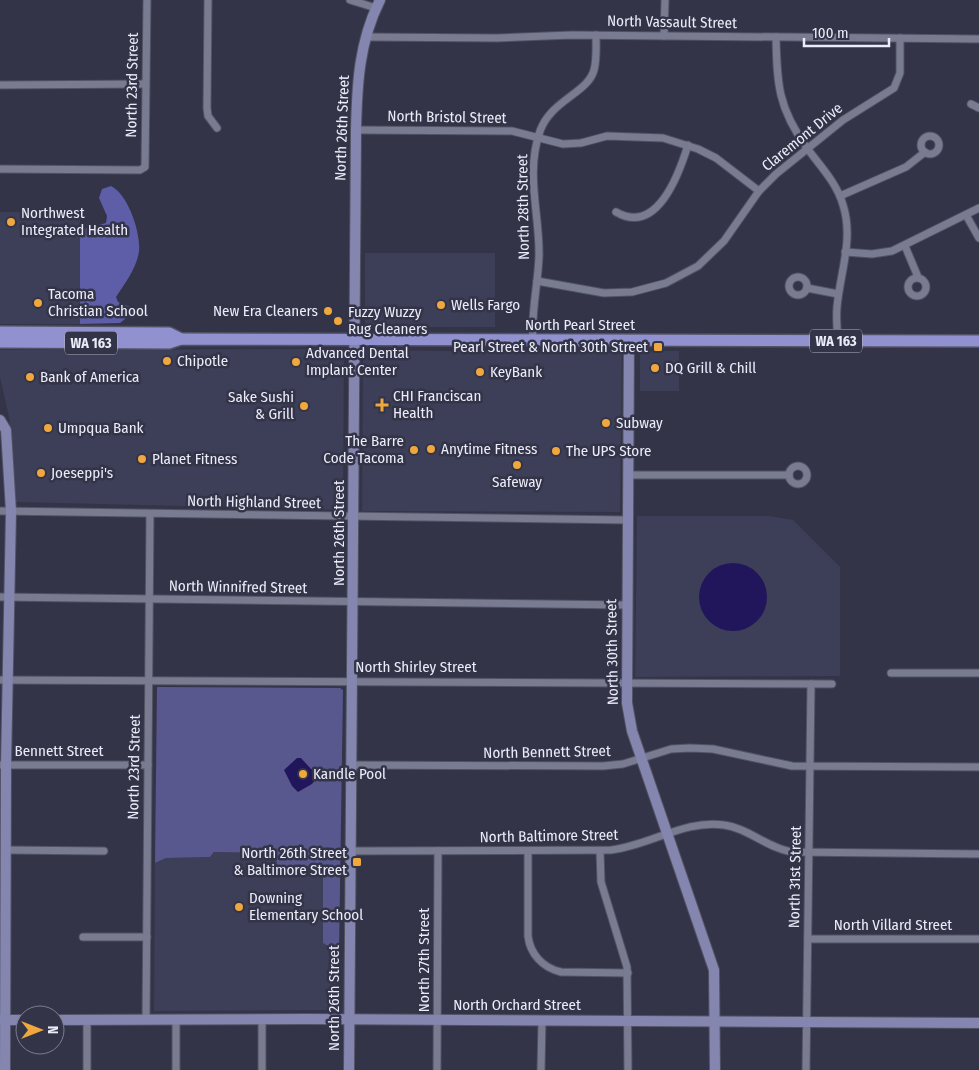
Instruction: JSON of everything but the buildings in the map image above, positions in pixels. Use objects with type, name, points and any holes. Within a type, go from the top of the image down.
[{"type":"main road","name":"North Pearl Street","points":[[0,332],[169,334],[181,339]]},
{"type":"main road","name":"North Pearl Street","points":[[0,342],[169,343],[181,339],[979,341]]},
{"type":"street","name":"North 23rd Street","points":[[0,169],[143,169],[145,161],[147,0]]},
{"type":"street","points":[[208,0],[207,108],[208,116],[217,128]]},
{"type":"street","points":[[350,0],[378,4]]},
{"type":"street","points":[[664,0],[664,36]]},
{"type":"street","name":"North 26th Street","points":[[349,1070],[350,765],[354,602],[356,130],[358,79],[365,37],[378,4]]},
{"type":"street","name":"North Vassault Street","points":[[365,37],[497,38],[596,35],[979,39]]},
{"type":"street","name":"North 28th Street","points":[[533,340],[533,306],[539,249],[535,211],[534,171],[537,139],[551,111],[590,80],[594,69],[596,35]]},
{"type":"street","points":[[776,37],[777,81],[790,120],[840,196],[846,215],[848,232],[838,294],[836,320],[838,341]]},
{"type":"street","name":"Claremont Drive","points":[[537,281],[604,293],[632,292],[666,284],[698,266],[716,250],[759,191],[776,174],[852,114],[894,88],[900,73],[900,38]]},
{"type":"street","points":[[0,85],[145,84]]},
{"type":"street","points":[[972,104],[979,108]]},
{"type":"street","name":"North Bristol Street","points":[[356,130],[504,130],[563,144],[607,136],[663,138],[688,145],[726,164],[759,191]]},
{"type":"street","points":[[616,212],[625,216],[636,217],[660,203],[675,182],[688,145]]},
{"type":"street","points":[[840,196],[906,167],[925,152]]},
{"type":"street","points":[[845,252],[883,253],[906,246],[979,208]]},
{"type":"street","points":[[966,215],[979,238]]},
{"type":"street","points":[[906,246],[918,277]]},
{"type":"street","points":[[807,288],[838,294]]},
{"type":"street","name":"North 30th Street","points":[[629,340],[625,683],[630,720],[714,970],[716,1070]]},
{"type":"street","points":[[0,420],[6,430],[11,511],[5,597],[3,765],[6,850],[2,935],[2,1020],[5,1070]]},
{"type":"street","points":[[628,474],[789,475]]},
{"type":"street","name":"North Highland Street","points":[[0,511],[354,518],[627,520]]},
{"type":"street","name":"North 23rd Street","points":[[146,1020],[150,514]]},
{"type":"street","name":"North Winnifred Street","points":[[5,597],[626,605]]},
{"type":"street","points":[[891,673],[979,673]]},
{"type":"street","name":"North Shirley Street","points":[[4,680],[832,684]]},
{"type":"street","name":"North 31st Street","points":[[806,1070],[811,684]]},
{"type":"street","name":"North Bennett Street","points":[[350,765],[604,766],[623,764],[671,750],[702,748],[783,765],[810,767],[979,767]]},
{"type":"street","name":"Bennett Street","points":[[3,765],[148,765]]},
{"type":"street","name":"North Baltimore Street","points":[[350,850],[600,851],[628,848],[698,825],[726,825],[781,850],[979,854]]},
{"type":"street","points":[[6,850],[104,851]]},
{"type":"street","name":"North 27th Street","points":[[437,1070],[438,850]]},
{"type":"street","points":[[528,851],[528,936],[531,947],[539,960],[553,970],[561,972],[628,973]]},
{"type":"street","points":[[600,851],[601,882],[622,947],[628,973],[628,1070]]},
{"type":"street","points":[[82,937],[147,937]]},
{"type":"street","name":"North Villard Street","points":[[808,939],[979,939]]},
{"type":"street","points":[[262,1019],[262,1070]]},
{"type":"street","name":"North Orchard Street","points":[[65,1020],[438,1019],[979,1023]]},
{"type":"street","points":[[2,1020],[15,1020]]},
{"type":"street","points":[[87,1020],[87,1070]]},
{"type":"street","points":[[176,1020],[176,1070]]},
{"type":"street","points":[[541,1070],[542,1020]]},
{"type":"shaded area","points":[[111,186],[117,190],[128,205],[138,234],[139,251],[136,263],[116,297],[118,302],[130,307],[131,314],[120,323],[80,324],[80,230],[106,223],[107,216],[99,198],[102,189]]},
{"type":"shaded area","points":[[0,212],[80,212],[80,324],[0,324]]},
{"type":"shaded area","points":[[365,253],[495,253],[495,327],[365,327]]},
{"type":"shaded area","points":[[344,349],[343,510],[16,502],[9,417],[0,377],[0,350]]},
{"type":"shaded area","points":[[363,350],[533,352],[622,350],[620,512],[362,511]]},
{"type":"shaded area","points":[[640,351],[679,351],[679,391],[640,391]]},
{"type":"shaded area","points":[[637,516],[769,516],[793,520],[840,567],[840,676],[635,677]]},
{"type":"shaded area","points":[[733,563],[746,566],[757,573],[764,584],[767,597],[764,610],[757,621],[746,628],[733,631],[720,628],[709,621],[702,610],[699,597],[702,584],[709,573],[720,566]]},
{"type":"shaded area","points":[[157,687],[340,688],[343,690],[339,953],[323,943],[323,871],[309,866],[277,867],[276,853],[214,852],[210,857],[166,858],[155,863]]},
{"type":"shaded area","name":"Kandle Pool","points":[[297,758],[301,758],[311,769],[322,771],[312,784],[298,792],[292,786],[284,770]]},
{"type":"shaded area","name":"Downing Elementary School","points":[[214,852],[277,853],[277,867],[309,866],[323,871],[323,943],[339,953],[340,1010],[154,1011],[155,863],[166,858],[210,857]]},
{"type":"place","name":"Northwest Integrated Health","points":[[11,222]]},
{"type":"place","name":"Tacoma Christian School","points":[[38,303]]},
{"type":"place","name":"Wells Fargo","points":[[441,305]]},
{"type":"place","name":"New Era Cleaners","points":[[328,311]]},
{"type":"place","name":"Fuzzy Wuzzy Rug Cleaners","points":[[338,321]]},
{"type":"place","name":"Pearl Street & North 30th Street","points":[[658,347]]},
{"type":"place","name":"Chipotle","points":[[167,361]]},
{"type":"place","name":"Advanced Dental Implant Center","points":[[296,362]]},
{"type":"place","name":"DQ Grill & Chill","points":[[655,368]]},
{"type":"place","name":"KeyBank","points":[[480,372]]},
{"type":"place","name":"Bank of America","points":[[30,377]]},
{"type":"place","name":"CHI Franciscan Health","points":[[382,405]]},
{"type":"place","name":"Sake Sushi & Grill","points":[[304,406]]},
{"type":"place","name":"Subway","points":[[606,423]]},
{"type":"place","name":"Umpqua Bank","points":[[48,428]]},
{"type":"place","name":"Anytime Fitness","points":[[431,449]]},
{"type":"place","name":"The Barre Code Tacoma","points":[[414,450]]},
{"type":"place","name":"The UPS Store","points":[[556,451]]},
{"type":"place","name":"Planet Fitness","points":[[142,459]]},
{"type":"place","name":"Safeway","points":[[517,465]]},
{"type":"place","name":"Joeseppi's","points":[[41,473]]},
{"type":"place","name":"Kandle Pool","points":[[303,774]]},
{"type":"place","name":"North 26th Street & Baltimore Street","points":[[357,862]]},
{"type":"place","name":"Downing Elementary School","points":[[239,907]]}]
